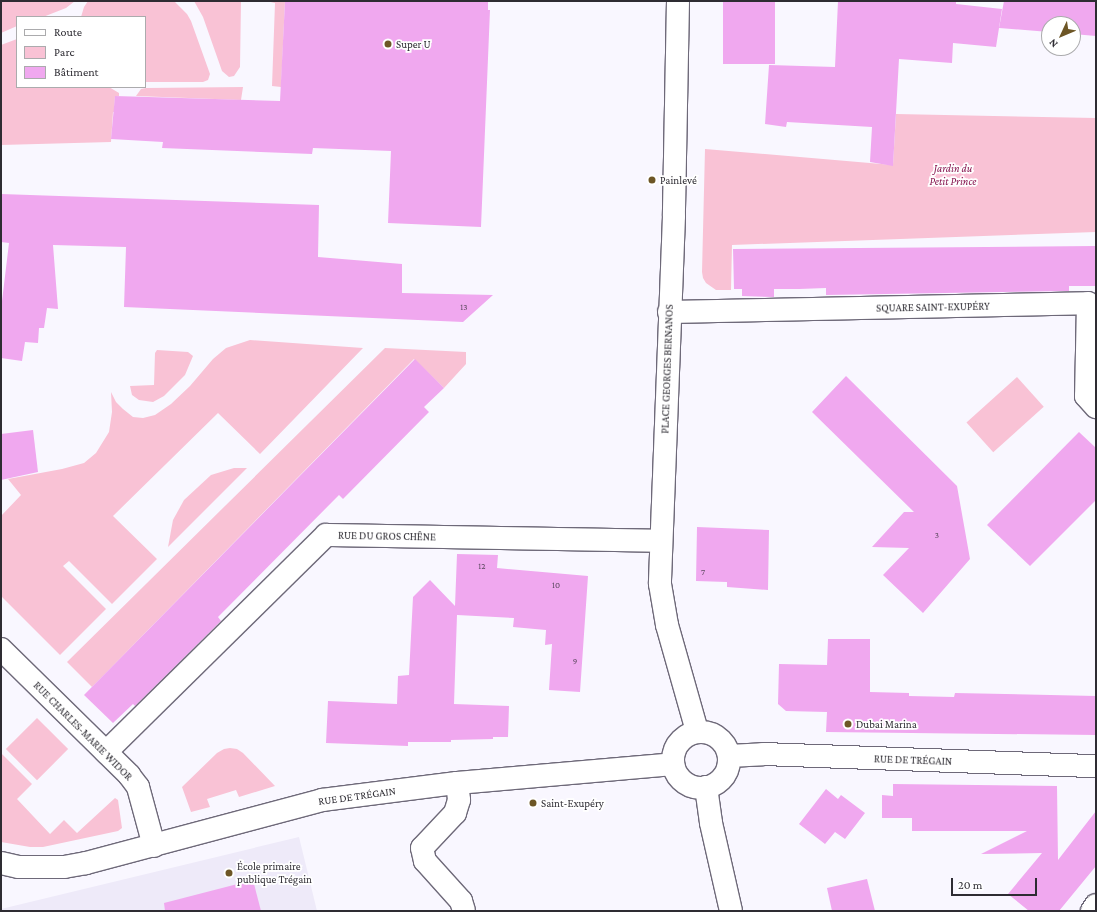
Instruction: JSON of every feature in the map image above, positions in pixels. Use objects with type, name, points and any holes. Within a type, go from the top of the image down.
[{"type":"street","name":"PLACE GEORGES BERNANOS","points":[[678,1],[674,216],[669,312],[660,584],[667,625],[697,732]]},
{"type":"street","name":"SQUARE SAINT-EXUPÉRY","points":[[669,312],[1088,303],[1086,396],[1096,407]]},
{"type":"street","name":"RUE DU GROS CHÊNE","points":[[106,752],[326,536],[661,541]]},
{"type":"street","name":"RUE CHARLES-MARIE WIDOR","points":[[1,649],[129,775],[138,787],[154,846]]},
{"type":"street","points":[[697,732],[708,732],[718,737],[725,746],[729,756],[728,768],[722,778],[716,784],[706,787],[697,788],[681,780],[673,764],[673,755],[681,739],[688,734],[697,732]]},
{"type":"street","name":"RUE DE TRÉGAIN","points":[[729,756],[763,754],[1096,766]]},
{"type":"street","name":"RUE DE TRÉGAIN","points":[[1,863],[19,866],[64,867],[86,863],[322,800],[457,783],[673,764]]},
{"type":"street","points":[[457,783],[459,800],[455,813],[422,848],[425,861],[461,901],[464,911]]},
{"type":"street","points":[[706,787],[711,823],[731,911]]},
{"type":"street","points":[[1092,911],[1096,905]]},
{"type":"shaded area","name":"École primaire publique Trégain","points":[[299,837],[317,911],[1,911],[1,909]]},
{"type":"green space","points":[[1,1],[75,1],[66,8],[46,16],[16,16],[16,26],[1,33]]},
{"type":"green space","points":[[88,1],[175,2],[187,14],[191,21],[210,74],[208,80],[203,82],[146,82],[146,16],[81,16],[84,7]]},
{"type":"green space","points":[[194,1],[241,1],[240,67],[234,76],[229,77],[222,71],[203,17]]},
{"type":"green space","points":[[266,1],[285,1],[281,87],[272,86],[275,3]]},
{"type":"green space","points":[[16,39],[16,88],[111,88],[119,93],[119,96],[115,96],[111,142],[1,145],[1,45]]},
{"type":"green space","points":[[243,87],[241,100],[136,96],[141,89],[146,88]]},
{"type":"green space","name":"Jardin du Petit Prince","points":[[896,114],[1096,118],[1096,232],[732,245],[731,290],[716,290],[706,283],[702,272],[705,149],[893,165]]},
{"type":"green space","points":[[250,340],[363,348],[260,454],[218,413],[113,516],[157,559],[112,604],[69,561],[63,566],[106,609],[60,655],[1,596],[1,516],[21,495],[8,479],[62,469],[84,463],[96,453],[109,432],[112,412],[111,392],[116,402],[133,417],[143,418],[155,415],[171,404],[190,386],[213,359],[226,348]]},
{"type":"green space","points":[[385,348],[466,352],[466,364],[444,388],[414,359],[92,687],[67,662]]},
{"type":"green space","points":[[157,350],[188,352],[193,356],[185,375],[164,396],[153,402],[139,400],[132,395],[130,386],[154,385],[155,353]]},
{"type":"green space","points":[[1017,377],[1044,407],[993,452],[966,423]]},
{"type":"green space","points":[[234,468],[247,468],[168,547],[173,520],[184,500],[211,475]]},
{"type":"green space","points":[[37,718],[68,749],[37,780],[6,749]]},
{"type":"green space","points":[[224,749],[237,749],[243,753],[275,786],[239,797],[236,790],[207,799],[210,807],[191,812],[182,787],[217,753]]},
{"type":"green space","points":[[1,753],[32,784],[17,799],[50,834],[64,820],[77,833],[115,798],[118,800],[122,828],[118,831],[43,847],[30,847],[1,842]]},
{"type":"building","points":[[285,1],[488,1],[488,10],[490,10],[481,227],[388,223],[391,151],[313,148],[312,154],[162,148],[163,142],[111,139],[115,96],[280,101]]},
{"type":"building","points":[[723,1],[775,1],[775,64],[723,64]]},
{"type":"building","points":[[838,1],[956,1],[956,4],[1002,9],[996,47],[953,43],[952,63],[899,59],[893,166],[870,162],[872,127],[787,122],[786,127],[765,124],[769,65],[835,67]]},
{"type":"building","points":[[1004,1],[1096,1],[1096,36],[1081,35],[1081,16],[1041,16],[1041,31],[999,28]]},
{"type":"building","points":[[1,194],[319,205],[318,257],[402,264],[402,293],[493,295],[463,322],[124,307],[126,247],[53,245],[58,309],[47,308],[44,328],[39,328],[38,343],[25,342],[22,361],[1,358],[1,301],[9,243],[1,242]]},
{"type":"building","points":[[1095,246],[1095,286],[1069,286],[1069,291],[826,295],[826,288],[774,289],[774,297],[742,296],[742,289],[734,289],[733,249]]},
{"type":"building","points":[[415,359],[444,388],[424,407],[429,412],[343,499],[339,495],[218,617],[221,621],[135,706],[133,704],[113,723],[84,695]]},
{"type":"building","points":[[846,376],[957,486],[970,559],[923,613],[883,575],[909,548],[872,547],[904,512],[914,512],[812,412]]},
{"type":"building","points":[[33,430],[38,472],[1,480],[1,434]]},
{"type":"building","points":[[1079,432],[1096,448],[1096,500],[1030,566],[987,525]]},
{"type":"building","points":[[697,527],[769,530],[768,590],[727,587],[727,582],[696,581]]},
{"type":"building","points":[[457,554],[498,555],[497,568],[588,576],[580,692],[549,690],[552,644],[545,645],[546,630],[513,627],[514,618],[457,615],[454,704],[509,706],[508,737],[493,737],[493,739],[451,740],[451,742],[408,742],[408,746],[326,743],[328,701],[397,704],[398,676],[409,675],[413,597],[430,580],[455,606]]},
{"type":"building","points":[[828,639],[870,639],[870,692],[909,693],[909,696],[954,697],[955,693],[1096,696],[1096,735],[826,732],[827,712],[786,711],[778,704],[779,664],[827,665]]},
{"type":"building","points":[[893,784],[1057,786],[1058,860],[1096,811],[1096,866],[1059,911],[1029,911],[1008,894],[1042,853],[981,854],[1027,831],[912,831],[912,818],[882,818],[882,795],[893,796]]},
{"type":"building","points":[[826,789],[838,799],[841,795],[865,813],[845,839],[835,832],[825,844],[799,824]]},
{"type":"building","points":[[867,879],[875,911],[832,911],[827,888]]},
{"type":"building","points":[[253,880],[261,911],[165,911],[164,903]]},
{"type":"place","name":"Super U","points":[[388,44]]},
{"type":"place","name":"Painlevé","points":[[652,180]]},
{"type":"place","name":"Dubai Marina","points":[[848,724]]},
{"type":"place","name":"Saint-Exupéry","points":[[533,803]]},
{"type":"place","name":"École primaire publique Trégain","points":[[229,873]]}]
